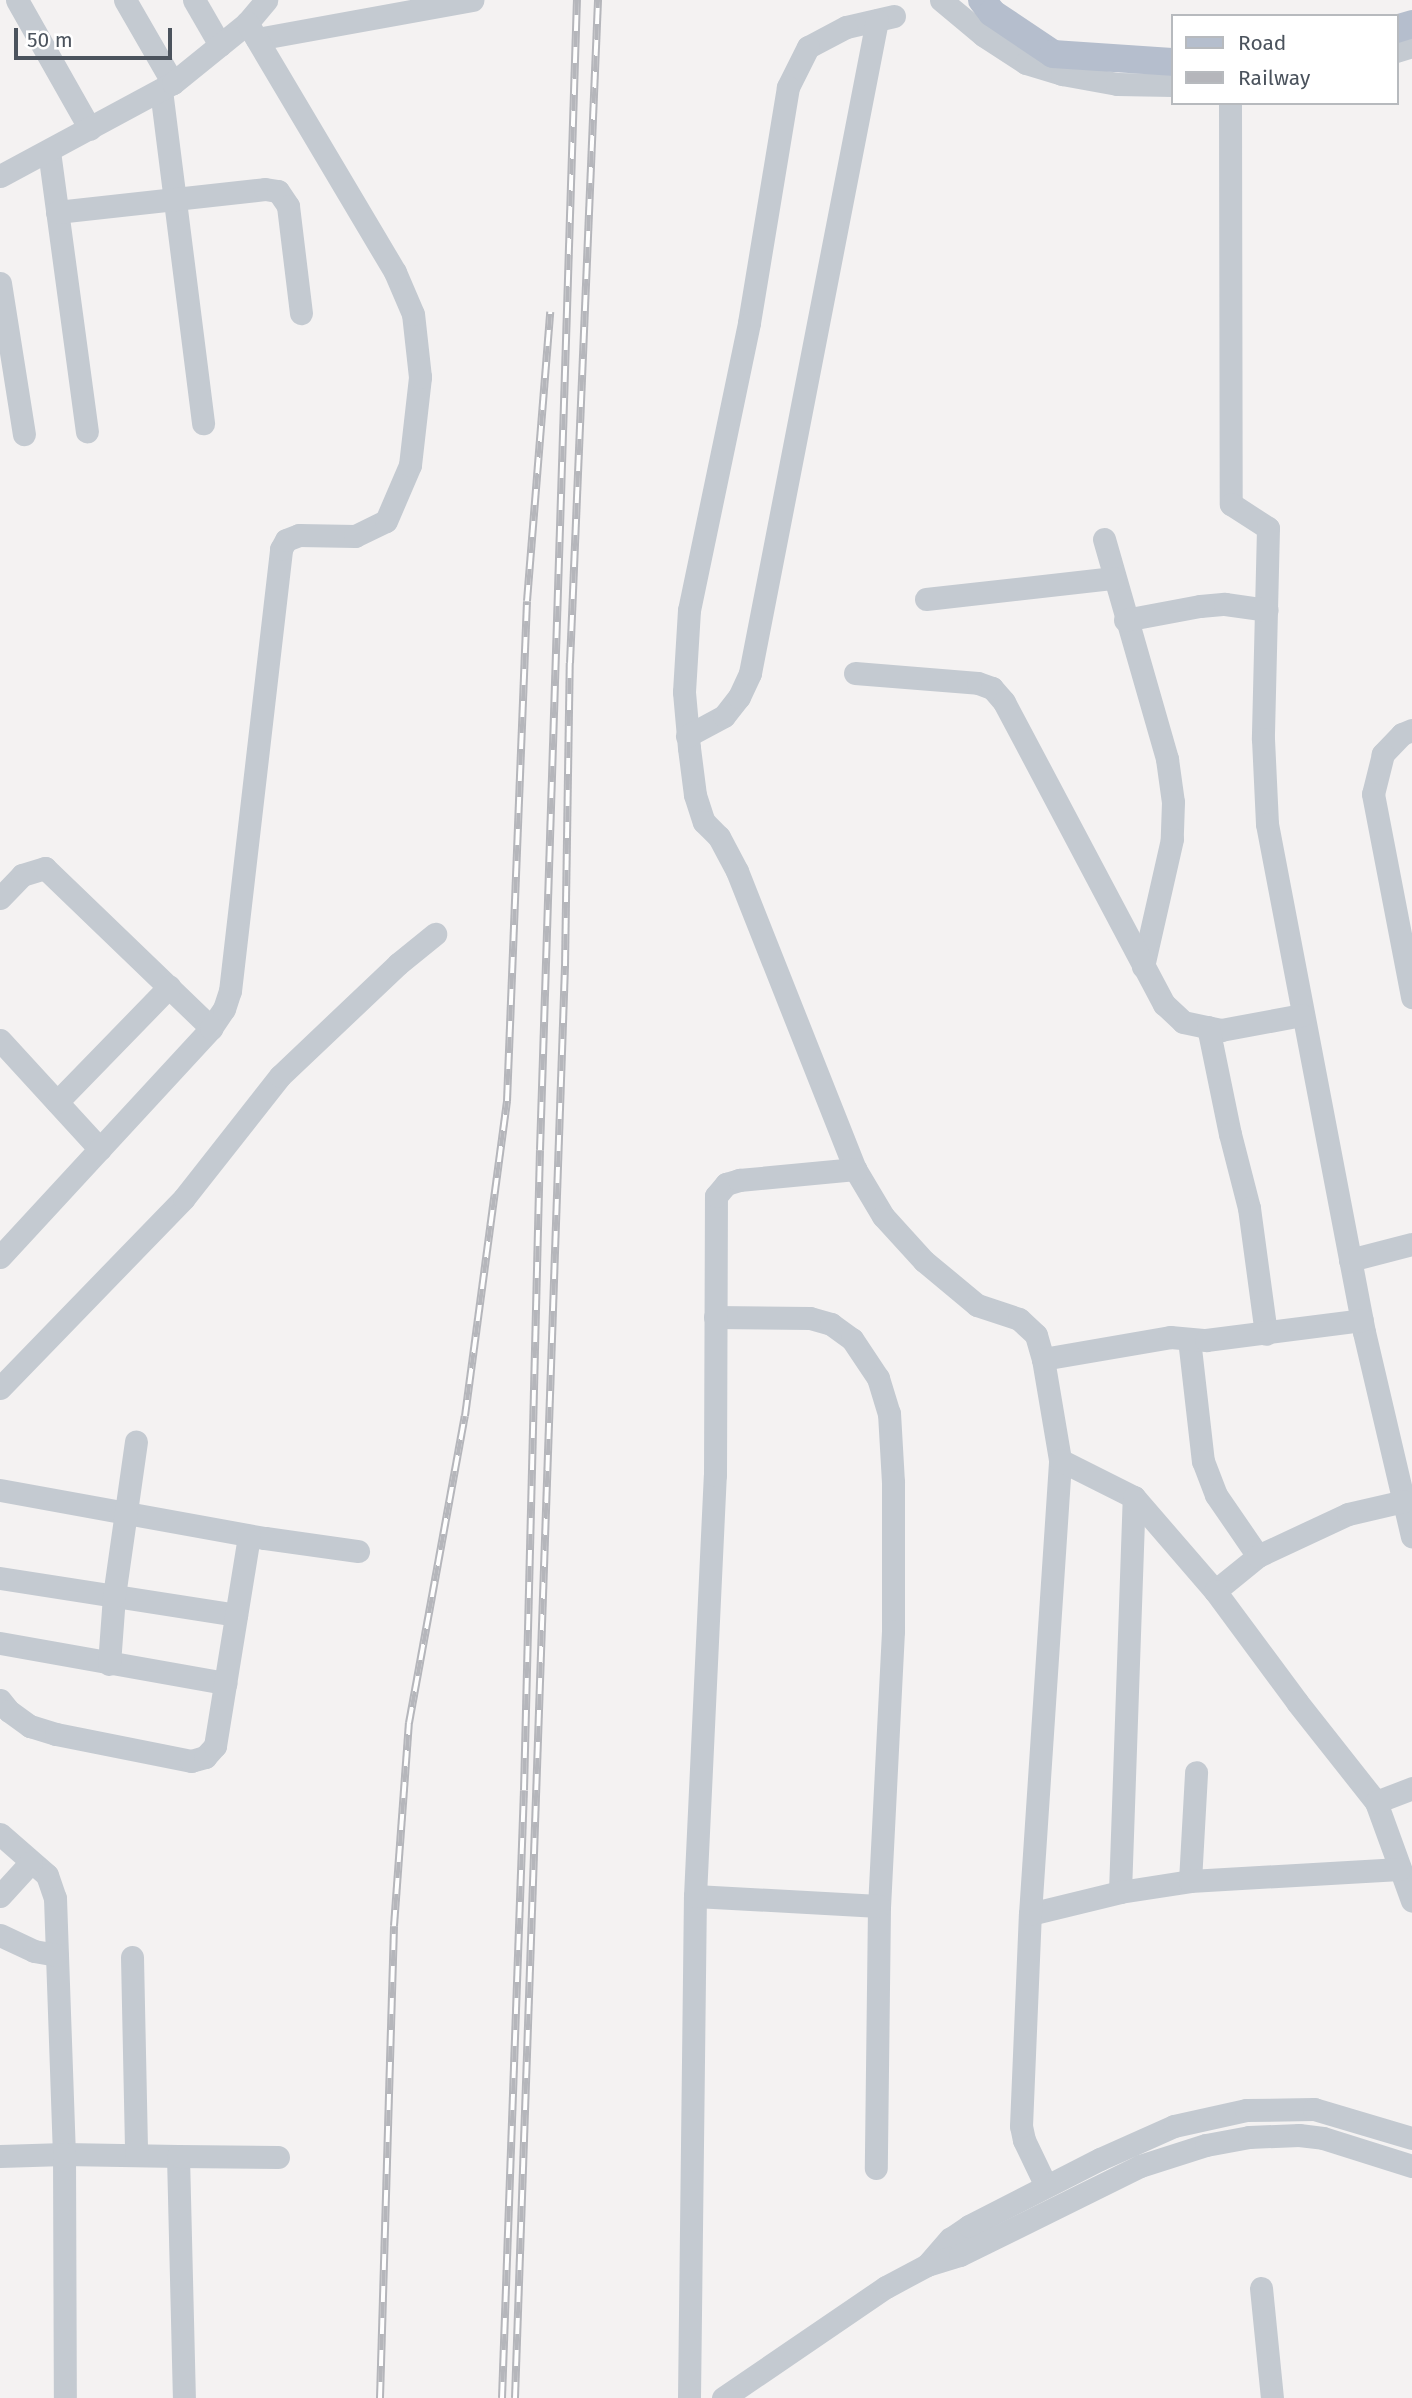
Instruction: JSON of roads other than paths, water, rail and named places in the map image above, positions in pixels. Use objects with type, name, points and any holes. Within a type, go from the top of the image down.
[{"type":"main road","points":[[982,0],[992,13],[1053,54],[1170,62]]},
{"type":"street","points":[[17,0],[90,129]]},
{"type":"street","points":[[125,0],[167,87],[175,200],[203,423]]},
{"type":"street","points":[[194,0],[220,45]]},
{"type":"street","points":[[252,31],[266,0]]},
{"type":"street","points":[[1,174],[167,87],[220,45],[252,31],[471,0]]},
{"type":"street","points":[[941,0],[984,35],[1026,63],[1062,74],[1117,83],[1170,85]]},
{"type":"street","points":[[687,736],[724,716],[739,697],[750,673],[886,18],[846,27],[808,47],[788,87],[749,323],[689,610],[684,692],[687,736],[695,795],[737,871],[855,1169],[883,1216],[924,1261],[977,1305],[1018,1319],[1036,1335],[1043,1359],[1060,1460],[1030,1914],[1021,2126],[1024,2140],[1046,2186]]},
{"type":"street","points":[[0,1257],[211,1028],[224,1009],[230,991],[281,549],[286,540],[299,535],[355,536],[386,521],[410,465],[421,377],[413,314],[395,272],[252,31]]},
{"type":"street","points":[[1230,105],[1231,504],[1268,528],[1263,739],[1268,824],[1302,1015],[1362,1320],[1406,1494],[1412,1536]]},
{"type":"street","points":[[49,151],[87,431]]},
{"type":"street","points":[[57,212],[265,189],[278,191],[288,206],[301,313]]},
{"type":"street","points":[[0,282],[24,433]]},
{"type":"street","points":[[1104,539],[1167,760],[1173,802],[1172,839],[1143,967]]},
{"type":"street","points":[[926,600],[1114,578]]},
{"type":"street","points":[[1125,620],[1225,604],[1267,610]]},
{"type":"street","points":[[855,673],[978,683],[992,688],[1004,702],[1164,1004],[1183,1021],[1221,1030],[1302,1015]]},
{"type":"street","points":[[1412,730],[1402,734],[1383,754],[1373,794],[1412,997]]},
{"type":"street","points":[[0,898],[22,875],[45,868],[211,1028]]},
{"type":"street","points":[[0,1388],[184,1198],[280,1076],[398,964],[435,934]]},
{"type":"street","points":[[57,1102],[169,987]]},
{"type":"street","points":[[1208,1027],[1230,1134],[1249,1208],[1266,1334]]},
{"type":"street","points":[[0,1040],[100,1149]]},
{"type":"street","points":[[689,2398],[695,1896],[715,1475],[716,1196],[726,1184],[739,1180],[855,1169]]},
{"type":"street","points":[[1350,1259],[1412,1244]]},
{"type":"street","points":[[715,1317],[810,1318],[831,1324],[852,1339],[872,1368],[889,1413],[893,1482],[893,1631],[879,1906],[876,2168]]},
{"type":"street","points":[[1043,1359],[1170,1337],[1189,1339],[1266,1334],[1362,1320]]},
{"type":"street","points":[[1189,1339],[1203,1461],[1216,1494],[1258,1556]]},
{"type":"street","points":[[109,1664],[114,1596],[128,1514],[136,1442]]},
{"type":"street","points":[[1060,1460],[1134,1497],[1215,1591],[1297,1702],[1376,1802],[1412,1901]]},
{"type":"street","points":[[0,1490],[249,1536],[358,1551]]},
{"type":"street","points":[[1215,1591],[1258,1556],[1348,1514],[1406,1494]]},
{"type":"street","points":[[1120,1892],[1134,1497]]},
{"type":"street","points":[[0,1700],[9,1712],[30,1726],[191,1761],[205,1757],[215,1746],[249,1536]]},
{"type":"street","points":[[0,1578],[236,1615]]},
{"type":"street","points":[[0,1643],[225,1683]]},
{"type":"street","points":[[1190,1881],[1196,1772]]},
{"type":"street","points":[[1376,1802],[1412,1788]]},
{"type":"street","points":[[0,1834],[47,1875],[52,1887],[64,2154],[65,2398]]},
{"type":"street","points":[[0,1896],[32,1862]]},
{"type":"street","points":[[1030,1914],[1120,1892],[1190,1881],[1400,1869]]},
{"type":"street","points":[[695,1896],[879,1906]]},
{"type":"street","points":[[0,1935],[34,1951],[57,1955]]},
{"type":"street","points":[[132,1957],[136,2155]]},
{"type":"street","points":[[927,2265],[950,2239],[969,2226],[1046,2186],[1174,2126],[1246,2110],[1314,2109],[1412,2138]]},
{"type":"street","points":[[723,2398],[886,2287],[927,2265],[960,2255],[1140,2166],[1206,2145],[1249,2137],[1299,2135],[1323,2138],[1412,2166]]},
{"type":"street","points":[[0,2156],[64,2154],[278,2157]]},
{"type":"street","points":[[178,2156],[184,2398]]},
{"type":"street","points":[[1261,2288],[1272,2398]]},
{"type":"railway","points":[[502,2398],[524,1790],[540,1150],[577,0]]},
{"type":"railway","points":[[515,2398],[565,966],[570,663],[598,0]]},
{"type":"railway","points":[[380,2398],[394,1926],[409,1723],[465,1416],[507,1101],[527,601],[550,312]]}]
